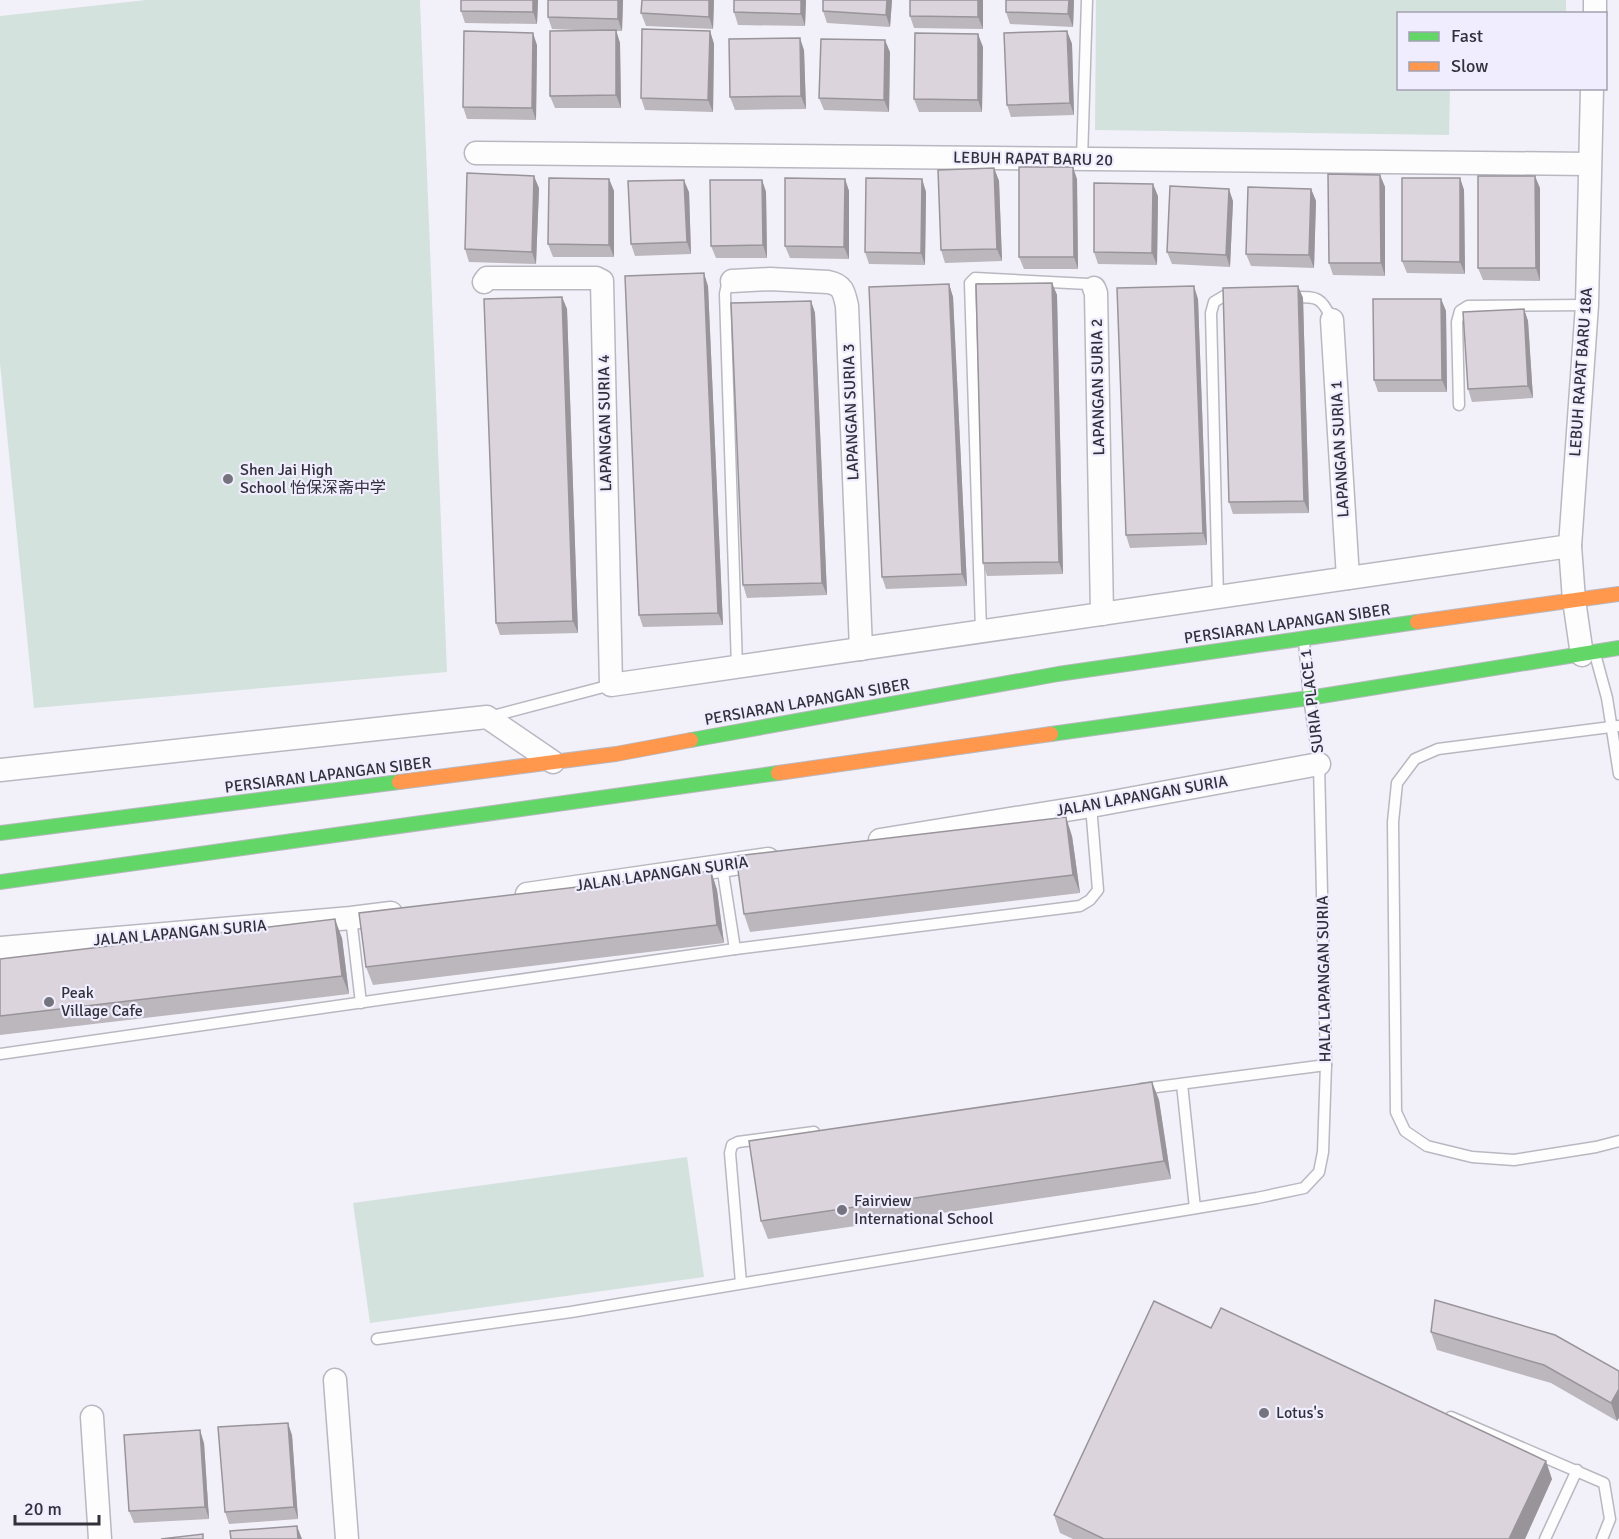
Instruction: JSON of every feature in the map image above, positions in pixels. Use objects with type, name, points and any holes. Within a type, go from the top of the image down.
[{"type":"main road","name":"PERSIARAN LAPANGAN SIBER","points":[[0,833],[553,762],[617,759],[1058,674],[1304,637],[1619,594]]},
{"type":"main road","points":[[0,882],[625,789],[1309,698],[1619,648]]},
{"type":"street","name":"LEBUH RAPAT BARU 18A","points":[[1588,653],[1574,600],[1570,546],[1587,305],[1592,90]]},
{"type":"street","name":"LEBUH RAPAT BARU 20","points":[[476,153],[1589,164]]},
{"type":"street","name":"LAPANGAN SURIA 4","points":[[484,282],[487,278],[596,278],[602,281],[611,685]]},
{"type":"street","name":"LAPANGAN SURIA 3","points":[[732,281],[770,279],[828,282],[837,284],[843,289],[847,306],[861,649]]},
{"type":"street","name":"LAPANGAN SURIA 2","points":[[1094,288],[1096,294],[1102,614]]},
{"type":"street","name":"LAPANGAN SURIA 1","points":[[1332,320],[1348,578]]},
{"type":"street","points":[[611,685],[1570,546]]},
{"type":"street","points":[[0,770],[487,717],[553,762]]},
{"type":"street","name":"JALAN LAPANGAN SURIA","points":[[860,844],[1091,806],[1319,764]]},
{"type":"street","name":"JALAN LAPANGAN SURIA","points":[[501,897],[791,855]]},
{"type":"street","name":"JALAN LAPANGAN SURIA","points":[[0,948],[351,918],[408,910]]},
{"type":"street","points":[[335,1380],[347,1539]]},
{"type":"street","points":[[92,1417],[100,1539]]},
{"type":"lane","points":[[1082,159],[1087,0]]},
{"type":"lane","name":"LAPANGAN SURIA 2","points":[[981,632],[970,283],[975,278],[1088,284],[1094,288]]},
{"type":"lane","points":[[732,281],[727,284],[725,294],[737,667]]},
{"type":"lane","points":[[1218,597],[1211,313],[1214,302],[1224,296],[1246,296]]},
{"type":"lane","points":[[1280,297],[1314,297],[1325,304],[1332,320]]},
{"type":"lane","points":[[1459,405],[1457,322],[1460,311],[1468,306],[1587,305]]},
{"type":"lane","name":"SURIA PLACE 1","points":[[1304,637],[1309,698],[1319,764]]},
{"type":"lane","points":[[1588,653],[1615,726],[1619,774]]},
{"type":"lane","points":[[487,717],[611,685]]},
{"type":"lane","points":[[1615,726],[1438,749],[1415,759],[1397,783],[1393,822],[1396,1112],[1405,1131],[1427,1146],[1472,1157],[1514,1161],[1619,1141]]},
{"type":"lane","name":"HALA LAPANGAN SURIA","points":[[1195,1208],[1304,1188],[1319,1172],[1323,1152],[1326,1065],[1319,764]]},
{"type":"lane","points":[[0,1053],[735,949],[1080,906],[1090,900],[1098,890],[1091,806]]},
{"type":"lane","points":[[722,866],[735,949]]},
{"type":"lane","points":[[351,918],[361,1003]]},
{"type":"lane","points":[[1135,1090],[1326,1065]]},
{"type":"lane","points":[[377,1339],[572,1312],[1195,1208],[1182,1084]]},
{"type":"lane","points":[[741,1283],[730,1153],[732,1145],[738,1142],[820,1131]]},
{"type":"lane","points":[[1439,1412],[1604,1483],[1611,1519],[1602,1539]]},
{"type":"lane","points":[[1545,1539],[1577,1470]]},
{"type":"shaded area","name":"Shen Jai High School 怡保深斋中学","points":[[146,0],[420,0],[447,672],[34,708],[0,363],[0,16]]},
{"type":"shaded area","points":[[1096,0],[1566,0],[1566,12],[1397,12],[1397,90],[1450,90],[1449,135],[1095,130]]},
{"type":"shaded area","points":[[687,1157],[704,1277],[370,1323],[353,1203]]},
{"type":"building","points":[[461,0],[533,0],[533,12],[461,11]]},
{"type":"building","points":[[548,0],[618,0],[618,19],[548,17]]},
{"type":"building","points":[[642,0],[709,0],[709,17],[641,13]]},
{"type":"building","points":[[734,0],[801,0],[801,14],[734,12]]},
{"type":"building","points":[[823,0],[887,0],[886,15],[823,11]]},
{"type":"building","points":[[910,0],[978,0],[978,17],[910,16]]},
{"type":"building","points":[[1006,0],[1069,0],[1068,14],[1006,12]]},
{"type":"building","points":[[642,29],[710,31],[708,100],[641,98]]},
{"type":"building","points":[[616,30],[616,95],[550,96],[550,31]]},
{"type":"building","points":[[464,31],[533,33],[532,108],[463,107]]},
{"type":"building","points":[[1067,31],[1070,103],[1007,105],[1004,33]]},
{"type":"building","points":[[915,33],[978,34],[978,100],[914,99]]},
{"type":"building","points":[[800,38],[801,96],[730,97],[729,39]]},
{"type":"building","points":[[821,39],[885,40],[884,100],[819,98]]},
{"type":"building","points":[[1019,167],[1073,167],[1074,257],[1019,257]]},
{"type":"building","points":[[994,168],[997,249],[941,250],[938,170]]},
{"type":"building","points":[[467,173],[534,176],[532,252],[465,249]]},
{"type":"building","points":[[1328,174],[1380,175],[1381,263],[1329,263]]},
{"type":"building","points":[[1478,176],[1535,176],[1536,268],[1478,268]]},
{"type":"building","points":[[549,178],[609,179],[609,245],[548,244]]},
{"type":"building","points":[[785,178],[845,179],[844,247],[785,246]]},
{"type":"building","points":[[866,178],[922,179],[921,253],[865,252]]},
{"type":"building","points":[[1402,178],[1460,178],[1460,262],[1402,261]]},
{"type":"building","points":[[684,180],[687,242],[631,244],[628,181]]},
{"type":"building","points":[[710,180],[762,180],[763,245],[711,246]]},
{"type":"building","points":[[1094,183],[1153,184],[1152,253],[1094,252]]},
{"type":"building","points":[[1170,186],[1229,189],[1226,255],[1167,252]]},
{"type":"building","points":[[1248,187],[1311,189],[1309,255],[1246,254]]},
{"type":"building","points":[[704,273],[718,613],[639,615],[625,276]]},
{"type":"building","points":[[1052,283],[1059,562],[983,563],[976,284]]},
{"type":"building","points":[[949,284],[962,574],[882,577],[869,287]]},
{"type":"building","points":[[1194,286],[1203,533],[1126,535],[1117,288]]},
{"type":"building","points":[[1298,286],[1304,501],[1229,502],[1223,288]]},
{"type":"building","points":[[562,297],[573,621],[496,623],[484,299]]},
{"type":"building","points":[[1373,299],[1441,299],[1442,380],[1374,380]]},
{"type":"building","points":[[811,301],[822,583],[743,585],[731,303]]},
{"type":"building","points":[[1524,309],[1528,386],[1468,389],[1463,312]]},
{"type":"building","points":[[1066,817],[1073,875],[744,914],[736,856]]},
{"type":"building","points":[[711,871],[717,925],[366,967],[359,913]]},
{"type":"building","points":[[335,919],[342,976],[0,1016],[0,959]]},
{"type":"building","points":[[1152,1082],[1164,1161],[761,1221],[749,1141]]},
{"type":"building","points":[[1435,1300],[1555,1335],[1619,1371],[1619,1389],[1611,1403],[1544,1365],[1431,1332]]},
{"type":"building","name":"Lotus's","points":[[1154,1301],[1211,1328],[1221,1308],[1546,1461],[1509,1539],[1104,1539],[1054,1515]]},
{"type":"building","points":[[288,1423],[294,1507],[225,1512],[218,1427]]},
{"type":"building","points":[[200,1430],[205,1507],[129,1511],[124,1435]]},
{"type":"building","points":[[297,1526],[298,1539],[231,1539],[230,1531]]},
{"type":"building","points":[[203,1534],[203,1539],[161,1539]]},
{"type":"traffic: fast","points":[[691,740],[1058,674],[1417,622]]},
{"type":"traffic: fast","points":[[1051,734],[1309,698],[1619,648]]},
{"type":"traffic: fast","points":[[0,882],[778,773]]},
{"type":"traffic: fast","points":[[0,833],[399,782]]},
{"type":"traffic: slow","points":[[1417,622],[1619,594]]},
{"type":"traffic: slow","points":[[778,773],[1051,734]]},
{"type":"traffic: slow","points":[[399,782],[616,754],[691,740]]},
{"type":"place","name":"Shen Jai High School 怡保深斋中学","points":[[228,479]]},
{"type":"place","name":"Peak Village Cafe","points":[[49,1002]]},
{"type":"place","name":"Fairview International School","points":[[842,1210]]},
{"type":"place","name":"Lotus's","points":[[1264,1413]]}]
